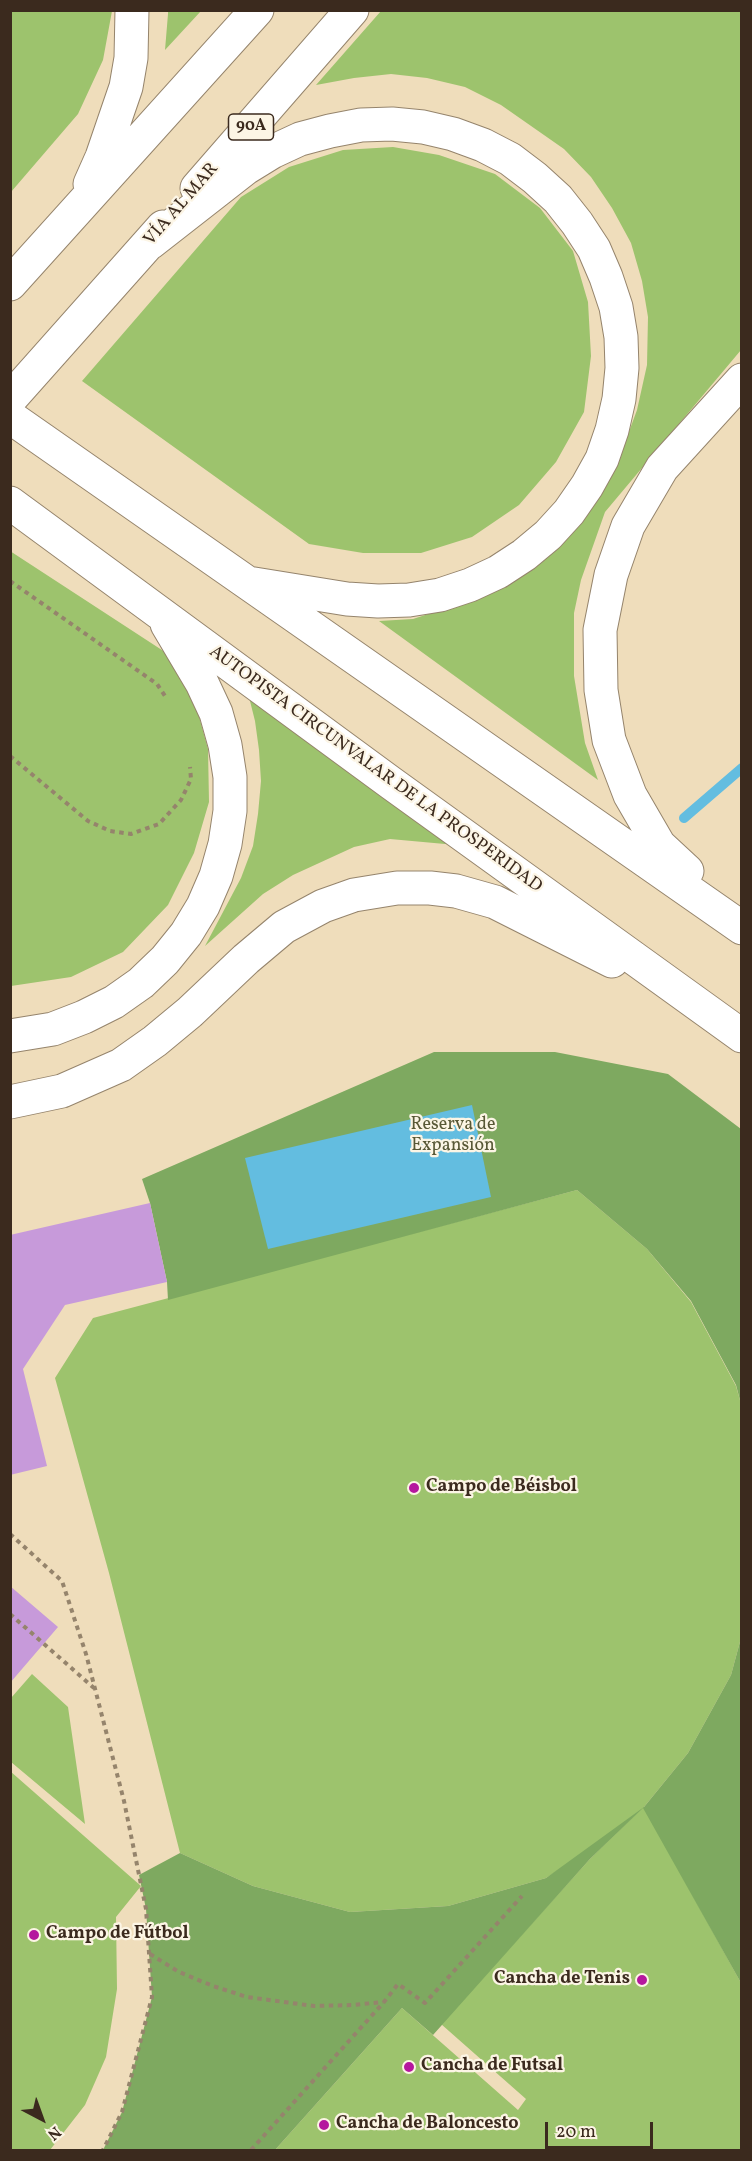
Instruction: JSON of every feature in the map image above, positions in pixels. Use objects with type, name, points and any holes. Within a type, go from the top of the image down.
[{"type":"highway","points":[[79,208],[102,157],[126,87],[131,58],[132,10]]},
{"type":"highway","points":[[10,284],[257,10]]},
{"type":"highway","name":"VÍA AL MAR","points":[[10,399],[150,243],[352,10]]},
{"type":"highway","points":[[150,243],[246,168],[300,139],[330,130],[361,125],[392,124],[423,127],[453,134],[483,145],[510,159],[558,199],[578,223],[594,249],[616,307],[621,337],[622,368],[619,399],[605,449],[587,486],[569,512],[548,535],[524,555],[498,572],[470,585],[440,595],[409,600],[347,599],[248,583]]},
{"type":"highway","points":[[741,380],[662,468],[628,526],[611,575],[600,640],[601,690],[609,740],[630,795],[659,845],[741,923]]},
{"type":"highway","points":[[10,417],[741,928]]},
{"type":"highway","name":"AUTOPISTA CIRCUNVALAR DE LA PROSPERIDAD","points":[[10,503],[741,1036]]},
{"type":"highway","points":[[10,1036],[53,1029],[84,1017],[114,1002],[141,983],[165,960],[186,934],[203,906],[216,876],[225,844],[230,811],[230,777],[225,745],[216,713],[202,683],[160,612]]},
{"type":"highway","points":[[10,1102],[62,1091],[121,1065],[190,1012],[284,927],[323,906],[354,895],[397,888],[447,890],[495,902],[696,1003]]},
{"type":"path","points":[[10,581],[157,684],[168,700]]},
{"type":"path","points":[[10,756],[88,821],[110,831],[131,834],[159,824],[181,800],[191,779],[190,757]]},
{"type":"path","points":[[10,1534],[62,1581],[95,1689],[124,1801],[146,1909],[152,1997],[122,2112],[104,2151]]},
{"type":"path","points":[[10,1614],[95,1689]]},
{"type":"path","points":[[251,2151],[398,1984],[425,2003],[522,1896]]},
{"type":"path","points":[[149,1953],[179,1972],[247,1997],[314,2006],[353,2006],[384,2002]]},
{"type":"green space","points":[[11,10],[112,11],[103,60],[78,114],[11,192]]},
{"type":"green space","points":[[168,11],[201,11],[165,50],[168,14]]},
{"type":"green space","points":[[381,11],[741,11],[741,350],[605,512],[581,580],[574,613],[574,676],[585,743],[598,780],[379,621],[413,619],[474,599],[620,456],[637,410],[647,365],[648,317],[642,281],[631,243],[612,208],[591,177],[564,149],[501,105],[465,87],[427,78],[391,74],[316,85]]},
{"type":"green space","points":[[393,147],[439,155],[495,174],[540,208],[573,251],[588,302],[591,356],[584,412],[556,462],[519,505],[472,537],[421,553],[363,553],[309,544],[82,381],[241,197],[289,167],[343,150]]},
{"type":"green space","points":[[10,551],[168,654],[194,698],[208,749],[209,802],[194,853],[168,905],[123,952],[71,977],[11,986]]},
{"type":"green space","points":[[248,693],[456,845],[390,839],[354,847],[293,875],[263,894],[205,946],[241,878],[253,846],[261,781],[255,721]]},
{"type":"green space","name":"Reserva de Expansión","points":[[434,1052],[555,1052],[668,1074],[741,1129],[741,1404],[736,1385],[691,1301],[647,1249],[577,1190],[168,1300],[167,1282],[150,1203],[142,1179]]},
{"type":"green space","name":"Campo de Béisbol","points":[[577,1190],[647,1249],[691,1302],[736,1386],[741,1404],[741,1638],[731,1675],[688,1753],[644,1807],[741,1983],[741,2150],[275,2150],[402,2008],[518,2110],[526,2099],[441,2024],[590,1859],[637,1813],[590,1850],[546,1878],[448,1906],[350,1912],[253,1886],[180,1853],[109,1573],[55,1378],[93,1318]]},
{"type":"green space","points":[[741,1638],[741,1983],[643,1808],[590,1859],[433,2035],[402,2008],[275,2150],[103,2150],[122,2112],[152,1997],[146,1909],[139,1875],[180,1853],[253,1886],[350,1912],[448,1906],[546,1878],[644,1807],[688,1753],[731,1675]]},
{"type":"green space","points":[[32,1674],[68,1707],[85,1824],[11,1762],[11,1698]]},
{"type":"green space","points":[[10,1771],[141,1886],[116,1917],[117,1989],[106,2057],[85,2105],[50,2150],[11,2150]]},
{"type":"water","points":[[472,1105],[491,1197],[268,1249],[245,1158]]},
{"type":"building","points":[[150,1203],[167,1282],[65,1305],[23,1369],[47,1466],[10,1475],[10,1235]]},
{"type":"building","points":[[10,1586],[58,1627],[10,1683]]},
{"type":"waterway","points":[[684,818],[742,768]]},
{"type":"place","name":"Campo de Béisbol","points":[[414,1488]]},
{"type":"place","name":"Campo de Fútbol","points":[[34,1935]]},
{"type":"place","name":"Cancha de Tenis","points":[[642,1980]]},
{"type":"place","name":"Cancha de Futsal","points":[[409,2067]]},
{"type":"place","name":"Cancha de Baloncesto","points":[[324,2125]]}]
